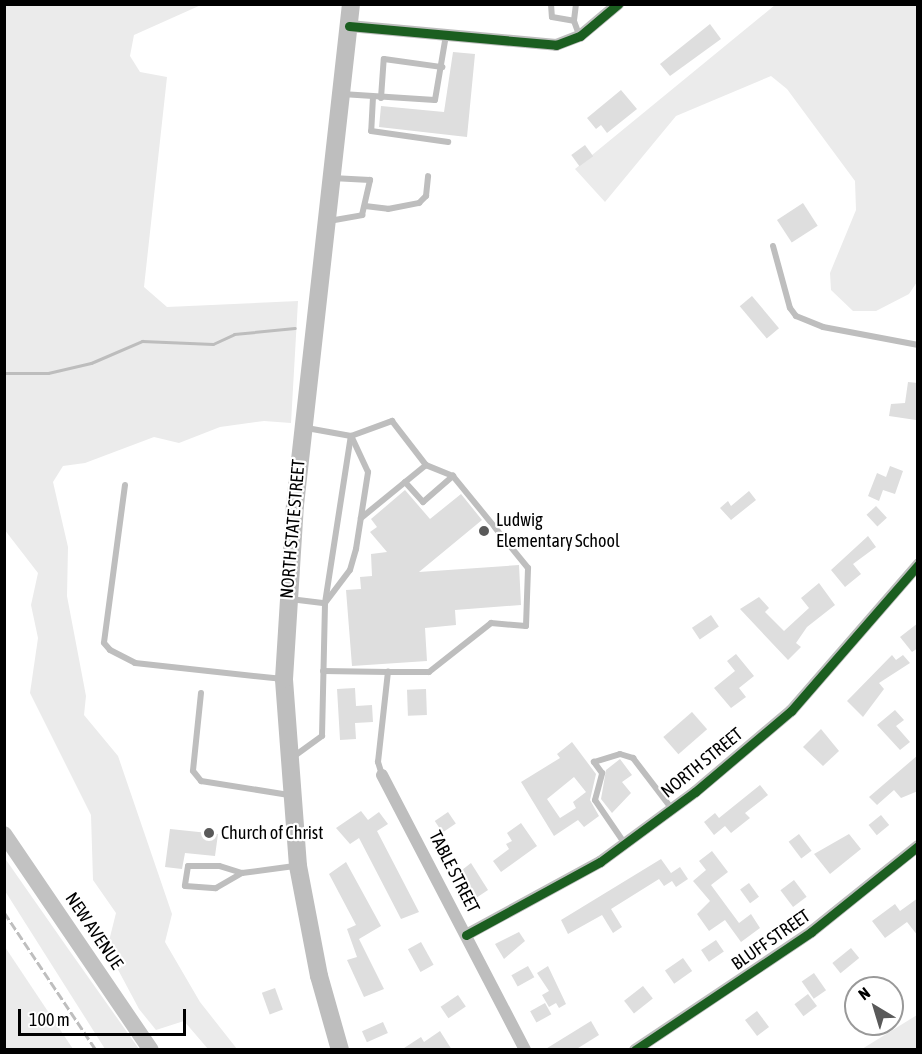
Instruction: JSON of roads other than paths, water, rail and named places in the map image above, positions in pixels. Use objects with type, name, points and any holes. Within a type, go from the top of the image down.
[{"type":"main road","name":"NORTH STATE STREET","points":[[340,1050],[320,976],[298,866],[289,795],[284,679],[286,599],[303,427],[351,4]]},
{"type":"main road","name":"NEW AVENUE","points":[[4,834],[152,1050]]},
{"type":"street","points":[[349,26],[556,45],[580,36],[618,4]]},
{"type":"street","name":"NORTH STREET","points":[[466,935],[625,844],[672,809],[790,711],[918,565]]},
{"type":"street","name":"TABLE STREET","points":[[382,775],[525,1050]]},
{"type":"street","name":"BLUFF STREET","points":[[635,1050],[811,932],[918,846]]},
{"type":"lane","points":[[551,4],[552,17],[574,21]]},
{"type":"lane","points":[[576,4],[574,21],[580,36]]},
{"type":"lane","points":[[341,94],[435,100],[447,34]]},
{"type":"lane","points":[[442,67],[384,59],[371,131],[448,142]]},
{"type":"lane","points":[[365,206],[388,209],[419,203],[426,196],[428,176]]},
{"type":"lane","points":[[327,221],[362,215],[370,180],[332,178]]},
{"type":"lane","points":[[773,246],[790,308],[796,316],[823,327],[918,345]]},
{"type":"lane","points":[[303,427],[351,436],[392,422],[426,465],[453,476],[528,568],[526,626],[491,623],[429,672],[323,671]]},
{"type":"lane","points":[[325,603],[350,570],[361,518],[368,472],[351,436]]},
{"type":"lane","points":[[287,758],[301,756],[322,736],[325,603],[351,436]]},
{"type":"lane","points":[[361,518],[426,465]]},
{"type":"lane","points":[[405,482],[423,502],[453,476]]},
{"type":"lane","points":[[125,485],[105,643],[110,650],[135,663],[284,679]]},
{"type":"lane","points":[[286,599],[325,603]]},
{"type":"lane","points":[[382,775],[378,762],[388,672]]},
{"type":"lane","points":[[201,693],[193,771],[201,781],[289,795]]},
{"type":"lane","points":[[625,844],[595,800],[603,773],[594,762],[620,754],[633,758],[672,809]]},
{"type":"lane","points":[[242,873],[219,866],[188,866],[185,886],[216,888],[242,873],[298,866]]},
{"type":"waterway","points":[[4,373],[48,373],[91,363],[142,341],[213,344],[234,334],[295,328]]},
{"type":"railway","points":[[4,912],[96,1050]]},
{"type":"place","name":"Ludwig Elementary School","points":[[484,531]]},
{"type":"place","name":"Church of Christ","points":[[209,833]]}]
